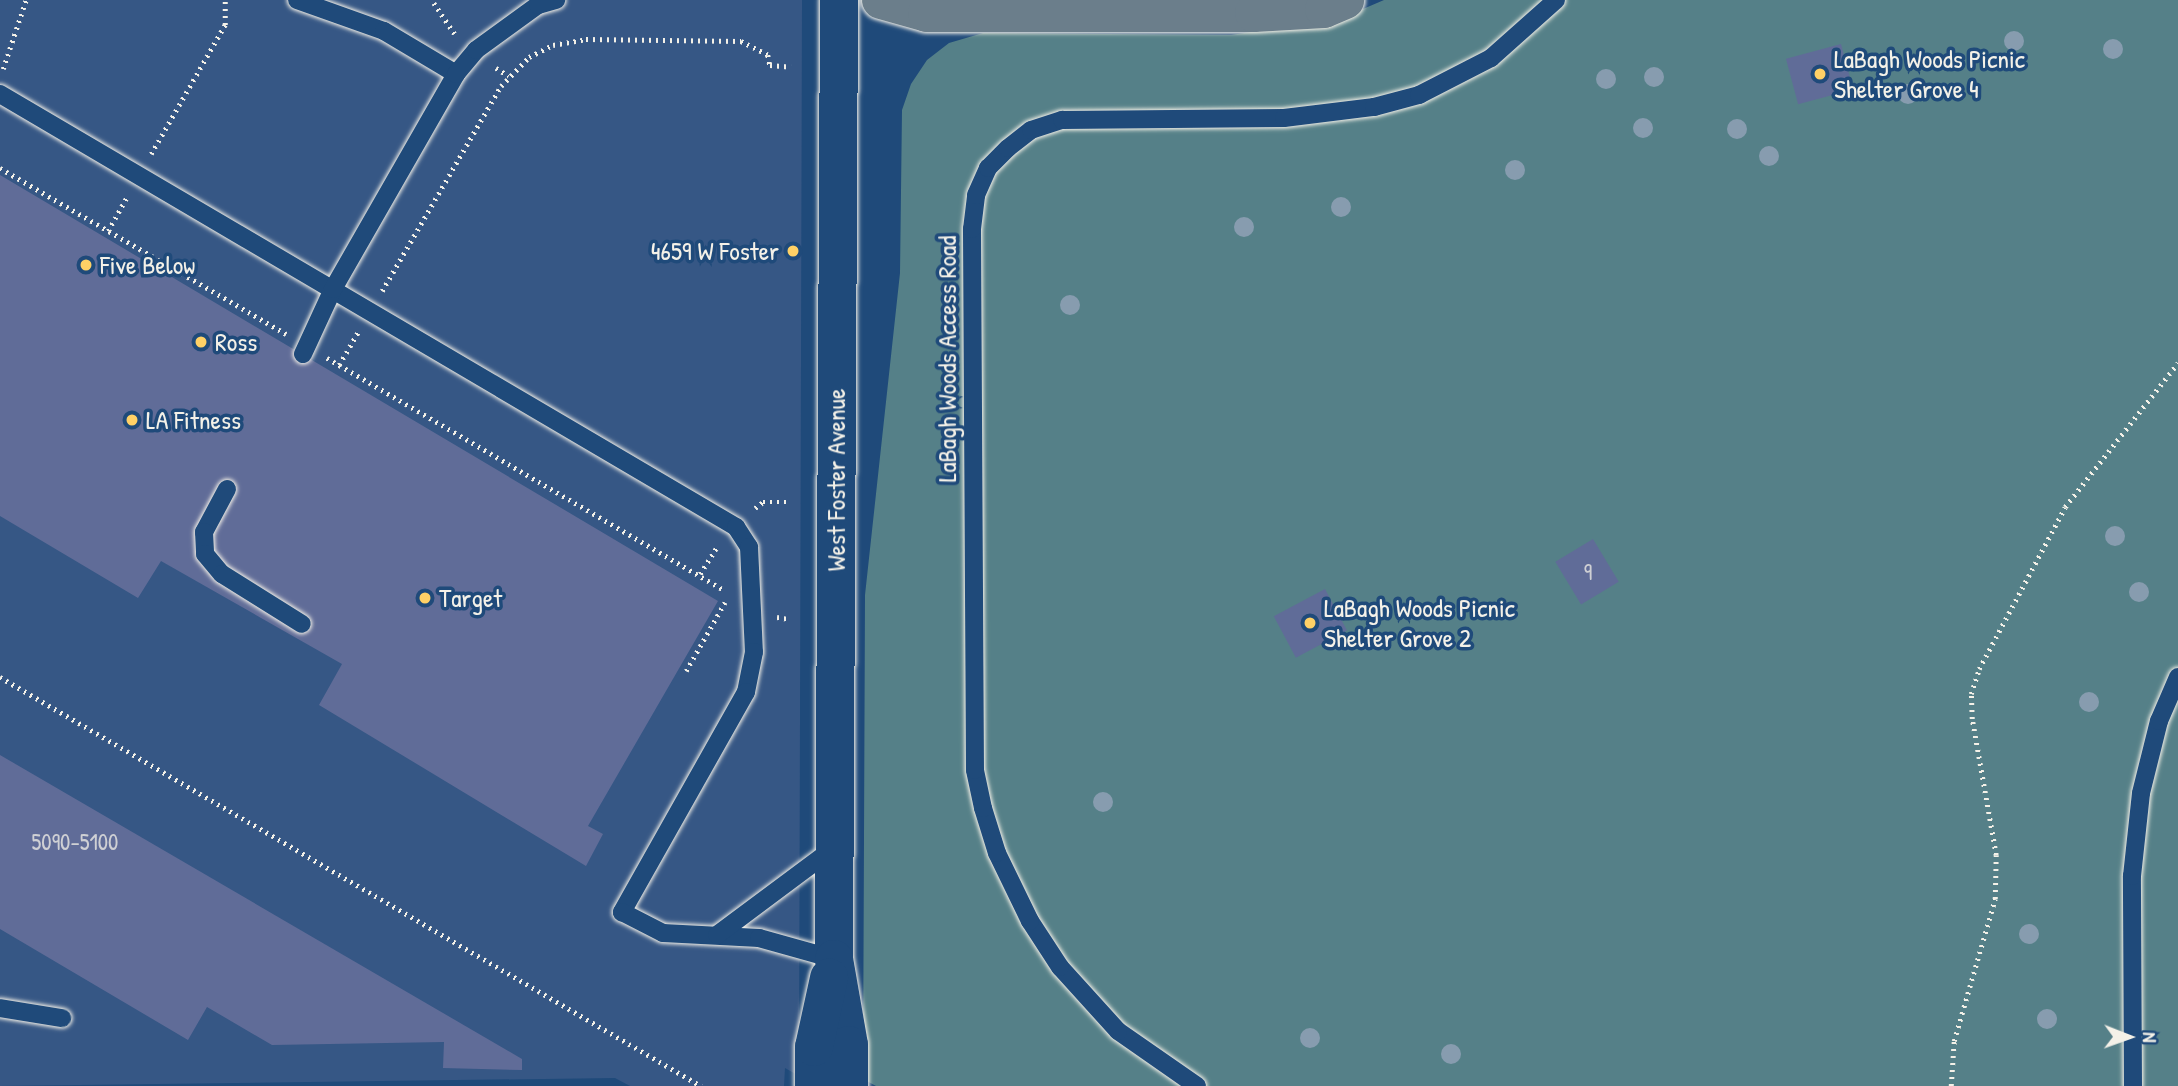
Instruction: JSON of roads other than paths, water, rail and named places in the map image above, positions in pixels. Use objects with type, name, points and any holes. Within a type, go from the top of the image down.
[{"type":"highway","points":[[881,0],[927,13],[1254,13],[1324,9],[1345,0]]},
{"type":"main road","name":"West Foster Avenue","points":[[838,0],[834,959],[849,1045],[849,1086]]},
{"type":"main road","name":"West Foster Avenue","points":[[814,1086],[814,1047],[834,959]]},
{"type":"lane","points":[[297,0],[384,31],[456,74]]},
{"type":"lane","points":[[305,350],[333,289],[456,74],[475,50],[538,5],[556,0]]},
{"type":"lane","name":"LaBagh Woods Access Road","points":[[1197,1086],[1118,1031],[1060,967],[1030,921],[997,853],[983,808],[975,770],[972,229],[976,195],[988,168],[1008,148],[1031,130],[1062,120],[1284,118],[1374,107],[1419,95],[1491,58],[1556,0]]},
{"type":"lane","points":[[0,94],[736,527],[749,547],[754,652],[746,692],[622,912],[663,933],[684,937],[717,935],[759,938],[834,959]]},
{"type":"lane","points":[[227,489],[204,532],[205,554],[222,574],[302,624]]},
{"type":"lane","points":[[2133,1086],[2135,848],[2141,793],[2159,721],[2178,677]]},
{"type":"lane","points":[[717,935],[835,847]]},
{"type":"lane","points":[[0,1007],[62,1018]]},
{"type":"place","name":"LaBagh Woods Picnic Shelter Grove 4","points":[[1820,74]]},
{"type":"place","name":"4659 W Foster","points":[[793,251]]},
{"type":"place","name":"Five Below","points":[[86,265]]},
{"type":"place","name":"Ross","points":[[201,342]]},
{"type":"place","name":"LA Fitness","points":[[132,420]]},
{"type":"place","name":"Target","points":[[425,598]]},
{"type":"place","name":"LaBagh Woods Picnic Shelter Grove 2","points":[[1310,623]]}]
